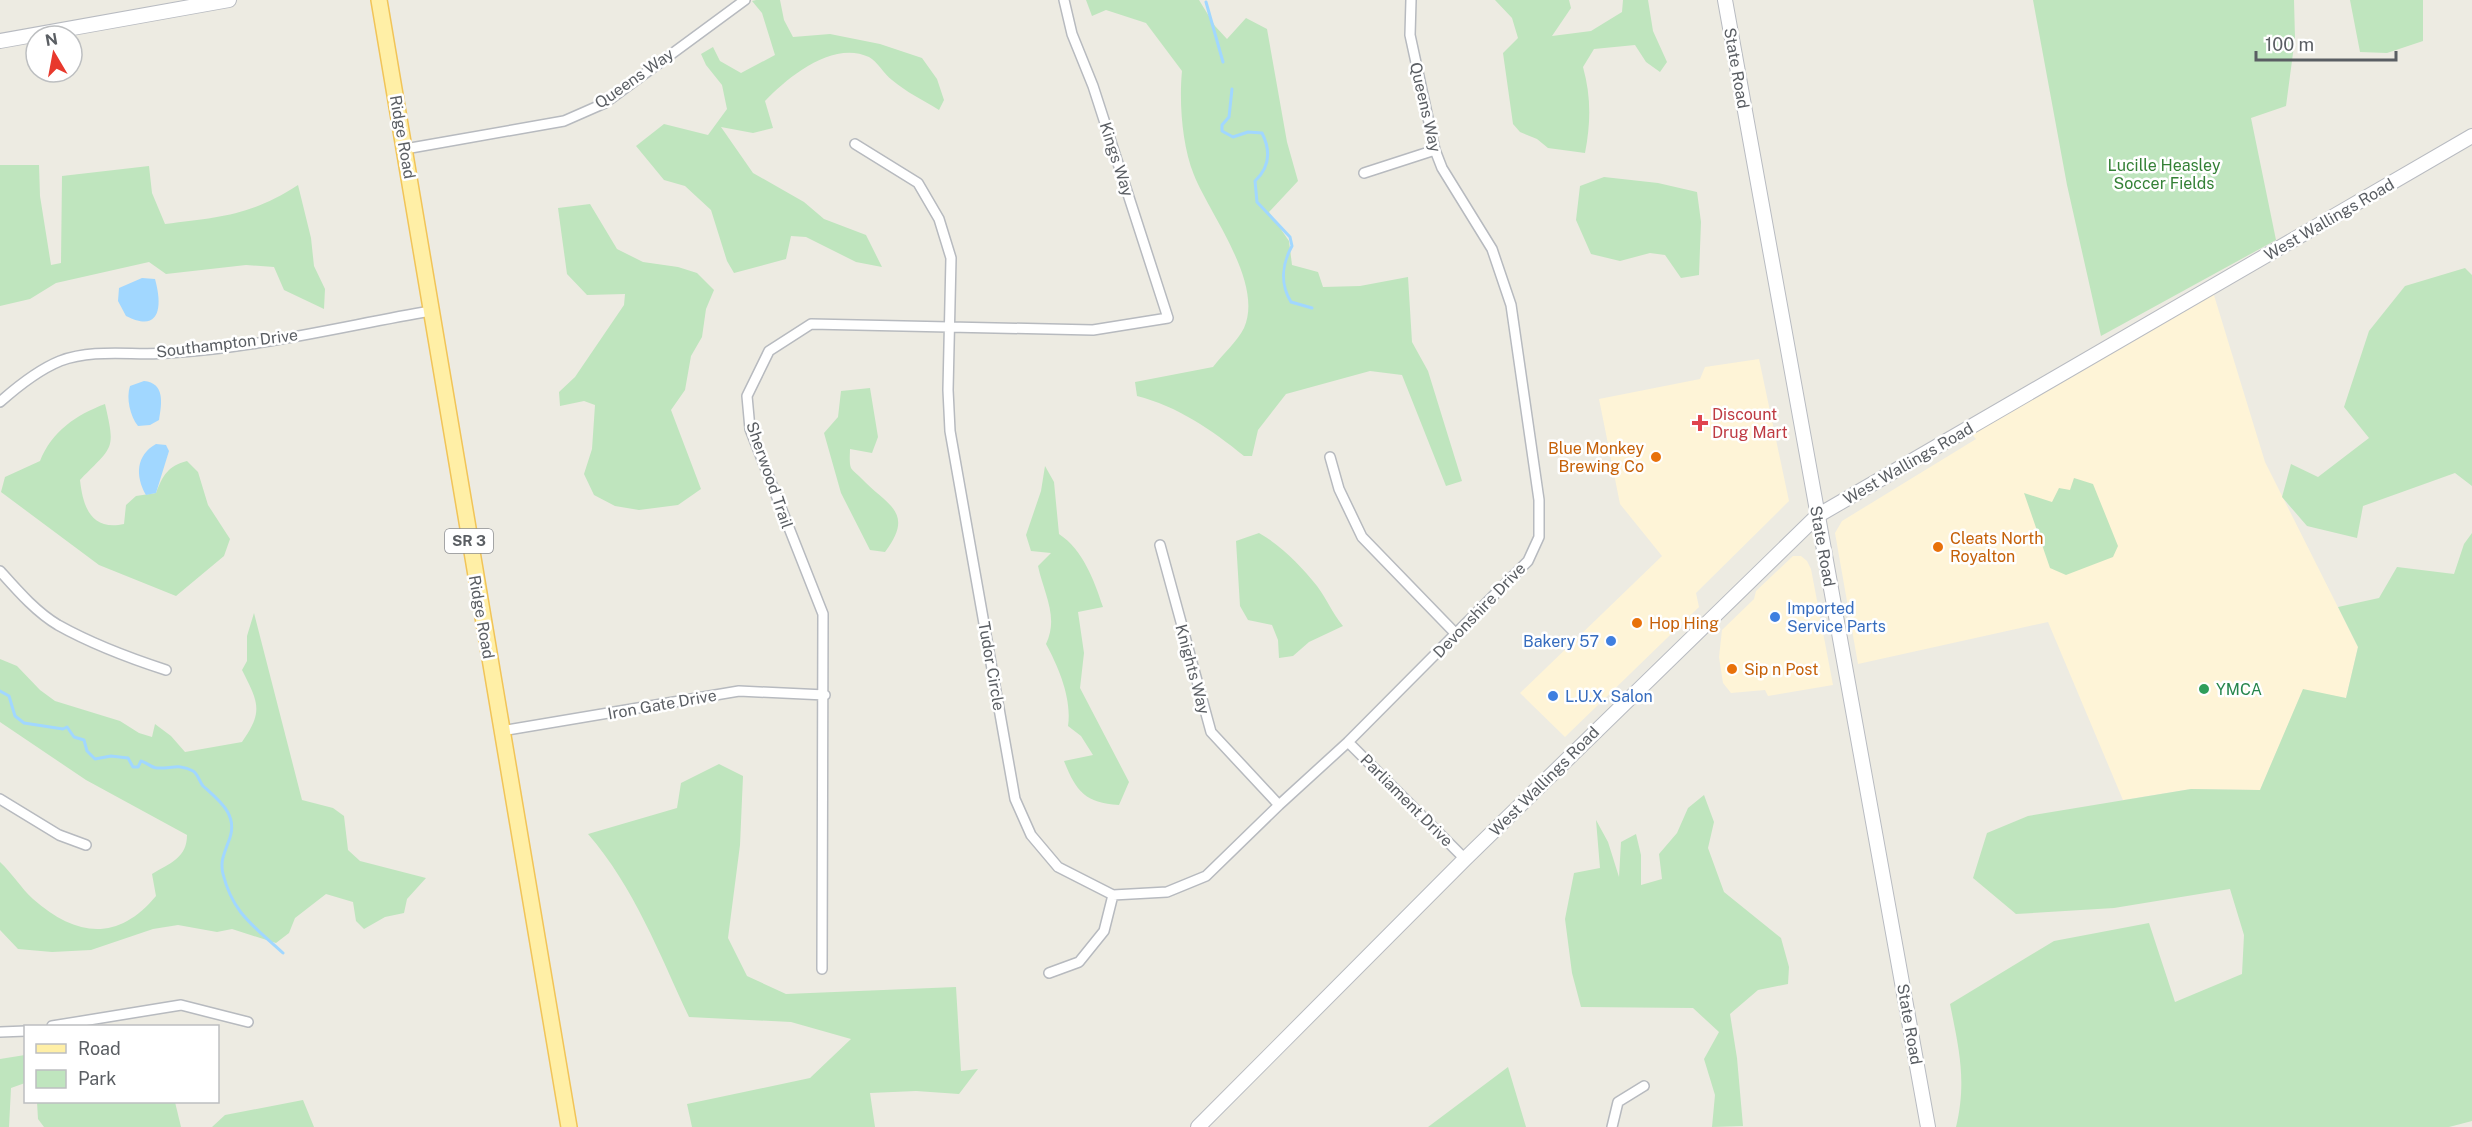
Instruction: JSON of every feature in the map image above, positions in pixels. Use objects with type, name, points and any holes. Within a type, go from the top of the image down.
[{"type":"main road","name":"Ridge Road","points":[[379,0],[569,1127]]},
{"type":"street","points":[[0,41],[229,0]]},
{"type":"street","name":"Queens Way","points":[[405,149],[564,121],[604,103],[745,0]]},
{"type":"street","name":"Kings Way","points":[[1064,0],[1072,34],[1093,86],[1168,318]]},
{"type":"street","name":"Queens Way","points":[[1411,0],[1410,35],[1435,150],[1442,168],[1492,249],[1499,270]]},
{"type":"street","name":"State Road","points":[[1725,0],[1928,1127]]},
{"type":"street","name":"West Wallings Road","points":[[1198,1127],[1691,635],[1817,516],[2472,136]]},
{"type":"street","name":"Tudor Circle","points":[[855,144],[918,183],[939,219],[951,258],[948,390],[951,431],[1016,799],[1031,835],[1058,867],[1113,895]]},
{"type":"street","points":[[1364,173],[1435,150]]},
{"type":"street","name":"Devonshire Drive","points":[[1348,742],[1528,561],[1539,537],[1539,500],[1520,353],[1511,305],[1499,270]]},
{"type":"street","name":"Southampton Drive","points":[[0,402],[22,383],[61,361],[112,352],[168,353],[234,345],[430,311]]},
{"type":"street","name":"Sherwood Trail","points":[[822,969],[825,695],[823,614],[750,429],[747,396],[769,351],[811,324],[950,329],[1093,330],[1168,318]]},
{"type":"street","points":[[1330,457],[1338,489],[1362,537],[1456,634]]},
{"type":"street","name":"Knights Way","points":[[1160,545],[1211,732],[1279,805]]},
{"type":"street","points":[[0,571],[36,608],[57,624],[122,656],[166,670]]},
{"type":"street","name":"Iron Gate Drive","points":[[501,731],[739,691],[825,695]]},
{"type":"street","points":[[1049,973],[1079,962],[1104,931],[1113,895],[1167,892],[1206,876],[1348,742]]},
{"type":"street","name":"Parliament Drive","points":[[1348,742],[1465,859]]},
{"type":"street","points":[[0,799],[59,835],[86,845]]},
{"type":"street","points":[[58,1025],[181,1005],[248,1022]]},
{"type":"street","points":[[0,1032],[24,1031]]},
{"type":"street","points":[[1612,1127],[1618,1102],[1644,1086]]},
{"type":"shaded area","points":[[2213,292],[2265,462],[2358,647],[2346,698],[2303,690],[2260,790],[2191,789],[2123,800],[2048,622],[1858,664],[1835,533],[1842,521],[1976,439],[1970,432]]},
{"type":"shaded area","points":[[1759,359],[1789,501],[1696,593],[1699,607],[1565,737],[1520,693],[1662,556],[1620,504],[1599,399],[1700,379],[1705,367]]},
{"type":"shaded area","points":[[1793,556],[1801,556],[1811,569],[1833,685],[1768,696],[1765,690],[1731,693],[1723,683],[1719,657],[1722,630],[1754,599],[1756,591]]},
{"type":"green space","points":[[780,0],[784,20],[793,37],[830,34],[880,44],[922,58],[937,79],[944,100],[939,110],[897,84],[869,57],[855,53],[841,53],[826,57],[799,72],[765,101],[773,128],[753,133],[721,127],[753,173],[804,202],[824,219],[866,235],[882,267],[856,262],[806,237],[791,236],[786,259],[734,273],[727,261],[711,210],[685,186],[664,180],[636,146],[664,124],[708,135],[727,109],[722,85],[706,65],[701,54],[713,47],[720,61],[741,73],[775,55],[762,13],[752,1]]},
{"type":"green space","points":[[1086,0],[1199,0],[1215,26],[1227,39],[1246,18],[1267,29],[1287,142],[1298,181],[1269,212],[1289,241],[1292,265],[1318,272],[1323,287],[1360,286],[1408,277],[1412,342],[1428,371],[1462,481],[1446,486],[1402,375],[1370,371],[1286,394],[1258,430],[1252,456],[1244,456],[1207,428],[1180,413],[1137,396],[1135,382],[1213,367],[1244,328],[1248,310],[1247,291],[1241,270],[1190,163],[1182,123],[1182,71],[1146,23],[1106,10],[1092,16]]},
{"type":"green space","points":[[1495,0],[1569,0],[1571,8],[1552,36],[1591,31],[1622,12],[1623,0],[1648,0],[1653,31],[1667,62],[1660,72],[1646,62],[1635,45],[1594,49],[1583,67],[1588,88],[1589,109],[1585,153],[1548,148],[1537,139],[1520,132],[1513,124],[1503,53],[1518,38],[1512,18]]},
{"type":"green space","name":"Lucille Heasley Soccer Fields","points":[[2033,0],[2294,0],[2295,38],[2286,106],[2251,118],[2276,240],[2101,336],[2067,185]]},
{"type":"green space","points":[[2350,0],[2423,0],[2423,41],[2387,53],[2360,52]]},
{"type":"green space","points":[[0,165],[39,165],[40,196],[51,265],[61,263],[62,176],[149,166],[152,193],[165,224],[234,214],[265,203],[298,185],[311,238],[314,266],[325,289],[324,309],[284,290],[274,267],[246,265],[166,274],[149,262],[56,283],[30,299],[0,306]]},
{"type":"green space","points":[[1604,177],[1658,183],[1697,192],[1701,222],[1699,275],[1681,278],[1665,255],[1650,253],[1620,261],[1591,254],[1576,220],[1580,186]]},
{"type":"green space","points":[[590,204],[617,249],[643,262],[678,267],[697,273],[714,290],[706,309],[702,337],[691,356],[685,390],[671,410],[701,489],[678,505],[639,510],[615,506],[594,495],[584,474],[592,449],[595,405],[584,401],[560,406],[559,392],[575,377],[624,305],[625,294],[587,295],[567,274],[558,208]]},
{"type":"green space","points":[[2465,268],[2472,275],[2472,486],[2455,473],[2363,506],[2357,538],[2307,526],[2282,497],[2291,464],[2318,477],[2369,438],[2344,407],[2369,331],[2405,286]]},
{"type":"green space","points":[[870,388],[878,437],[872,453],[850,449],[850,464],[851,468],[870,487],[888,502],[898,518],[894,538],[885,552],[870,550],[841,493],[824,433],[838,417],[841,391]]},
{"type":"green space","points":[[105,404],[111,440],[109,447],[80,480],[84,499],[91,515],[104,524],[124,524],[126,505],[136,496],[156,493],[167,472],[187,461],[198,472],[208,505],[230,539],[224,556],[176,596],[99,565],[1,492],[5,477],[40,461],[51,441],[66,425],[84,413]]},
{"type":"green space","points":[[1045,466],[1054,482],[1059,534],[1075,548],[1081,557],[1103,607],[1078,612],[1084,653],[1080,688],[1129,782],[1119,805],[1098,802],[1083,794],[1064,761],[1093,755],[1081,736],[1068,726],[1066,695],[1046,644],[1050,634],[1051,615],[1038,566],[1051,553],[1031,551],[1026,535],[1041,491]]},
{"type":"green space","points":[[2074,478],[2093,484],[2118,546],[2113,557],[2066,575],[2050,568],[2024,493],[2052,502],[2059,488],[2070,490]]},
{"type":"green space","points":[[1259,533],[1283,550],[1304,571],[1321,591],[1343,626],[1309,642],[1293,656],[1279,658],[1278,640],[1272,625],[1248,620],[1240,606],[1236,541]]},
{"type":"green space","points":[[2472,533],[2472,1121],[2449,1127],[1956,1127],[1961,1080],[1959,1051],[1950,1004],[2054,941],[2149,923],[2175,1002],[2242,974],[2244,935],[2230,889],[2114,908],[2016,914],[1973,878],[1987,833],[2028,816],[2191,789],[2260,790],[2303,689],[2346,698],[2358,647],[2338,607],[2379,598],[2397,567],[2454,574],[2464,544]]},
{"type":"green space","points":[[254,613],[302,800],[333,808],[344,816],[348,850],[360,861],[426,878],[407,899],[404,913],[385,917],[364,929],[356,921],[353,902],[326,894],[295,918],[289,933],[276,943],[232,929],[217,932],[178,925],[153,929],[91,950],[52,952],[18,949],[0,930],[0,862],[24,890],[49,912],[81,927],[96,929],[112,927],[142,911],[156,896],[152,874],[181,855],[187,835],[86,780],[0,722],[0,659],[17,666],[40,690],[55,701],[120,721],[139,733],[152,737],[155,724],[171,736],[185,752],[242,742],[256,714],[255,699],[242,670],[247,661],[247,636]]},
{"type":"green space","points":[[719,764],[743,776],[740,845],[728,938],[747,976],[786,994],[956,987],[961,1071],[978,1069],[959,1094],[916,1091],[870,1093],[875,1127],[692,1127],[687,1104],[810,1078],[851,1039],[791,1022],[689,1017],[632,898],[604,854],[588,834],[677,808],[681,783]]},
{"type":"green space","points":[[1704,795],[1714,822],[1708,848],[1724,892],[1781,938],[1789,967],[1788,984],[1758,990],[1730,1014],[1737,1058],[1743,1126],[1712,1127],[1715,1095],[1704,1059],[1719,1032],[1693,1008],[1581,1007],[1572,973],[1565,919],[1574,873],[1600,868],[1596,820],[1608,842],[1619,877],[1621,842],[1636,834],[1641,855],[1641,885],[1662,879],[1659,854],[1677,833],[1688,808]]},
{"type":"green space","points":[[24,1055],[24,1083],[11,1088],[9,1127],[0,1127],[0,1059]]},
{"type":"green space","points":[[1508,1067],[1526,1127],[1428,1127]]},
{"type":"green space","points":[[303,1100],[314,1127],[212,1127],[225,1115]]},
{"type":"green space","points":[[37,1103],[175,1103],[181,1127],[44,1127],[38,1119]]},
{"type":"water","points":[[142,278],[155,279],[157,289],[157,314],[153,319],[147,321],[138,321],[126,316],[118,301],[119,288]]},
{"type":"water","points":[[144,381],[156,386],[159,390],[160,414],[159,420],[150,425],[138,426],[133,417],[128,396],[130,386]]},
{"type":"water","points":[[156,444],[166,445],[169,451],[156,493],[146,495],[140,481],[139,466],[144,454]]},
{"type":"waterway","points":[[1206,2],[1223,62]]},
{"type":"waterway","points":[[1232,89],[1229,117],[1222,125],[1222,131],[1233,137],[1248,132],[1262,133],[1267,146],[1268,158],[1264,170],[1255,181],[1257,202],[1290,237],[1292,246],[1284,267],[1287,295],[1291,302],[1312,308]]},
{"type":"waterway","points":[[0,691],[9,696],[15,716],[24,723],[63,729],[67,727],[74,737],[84,740],[87,751],[95,759],[111,756],[128,758],[133,767],[138,767],[141,761],[155,768],[179,767],[195,772],[203,786],[222,804],[230,817],[231,833],[222,866],[227,888],[246,918],[283,953]]},
{"type":"place","name":"Discount Drug Mart","points":[[1700,423]]},
{"type":"place","name":"Blue Monkey Brewing Co","points":[[1656,457]]},
{"type":"place","name":"Cleats North Royalton","points":[[1938,547]]},
{"type":"place","name":"Imported Service Parts","points":[[1775,617]]},
{"type":"place","name":"Hop Hing","points":[[1637,623]]},
{"type":"place","name":"Bakery 57","points":[[1611,641]]},
{"type":"place","name":"Sip n Post","points":[[1732,669]]},
{"type":"place","name":"YMCA","points":[[2204,689]]},
{"type":"place","name":"L.U.X. Salon","points":[[1553,696]]}]
